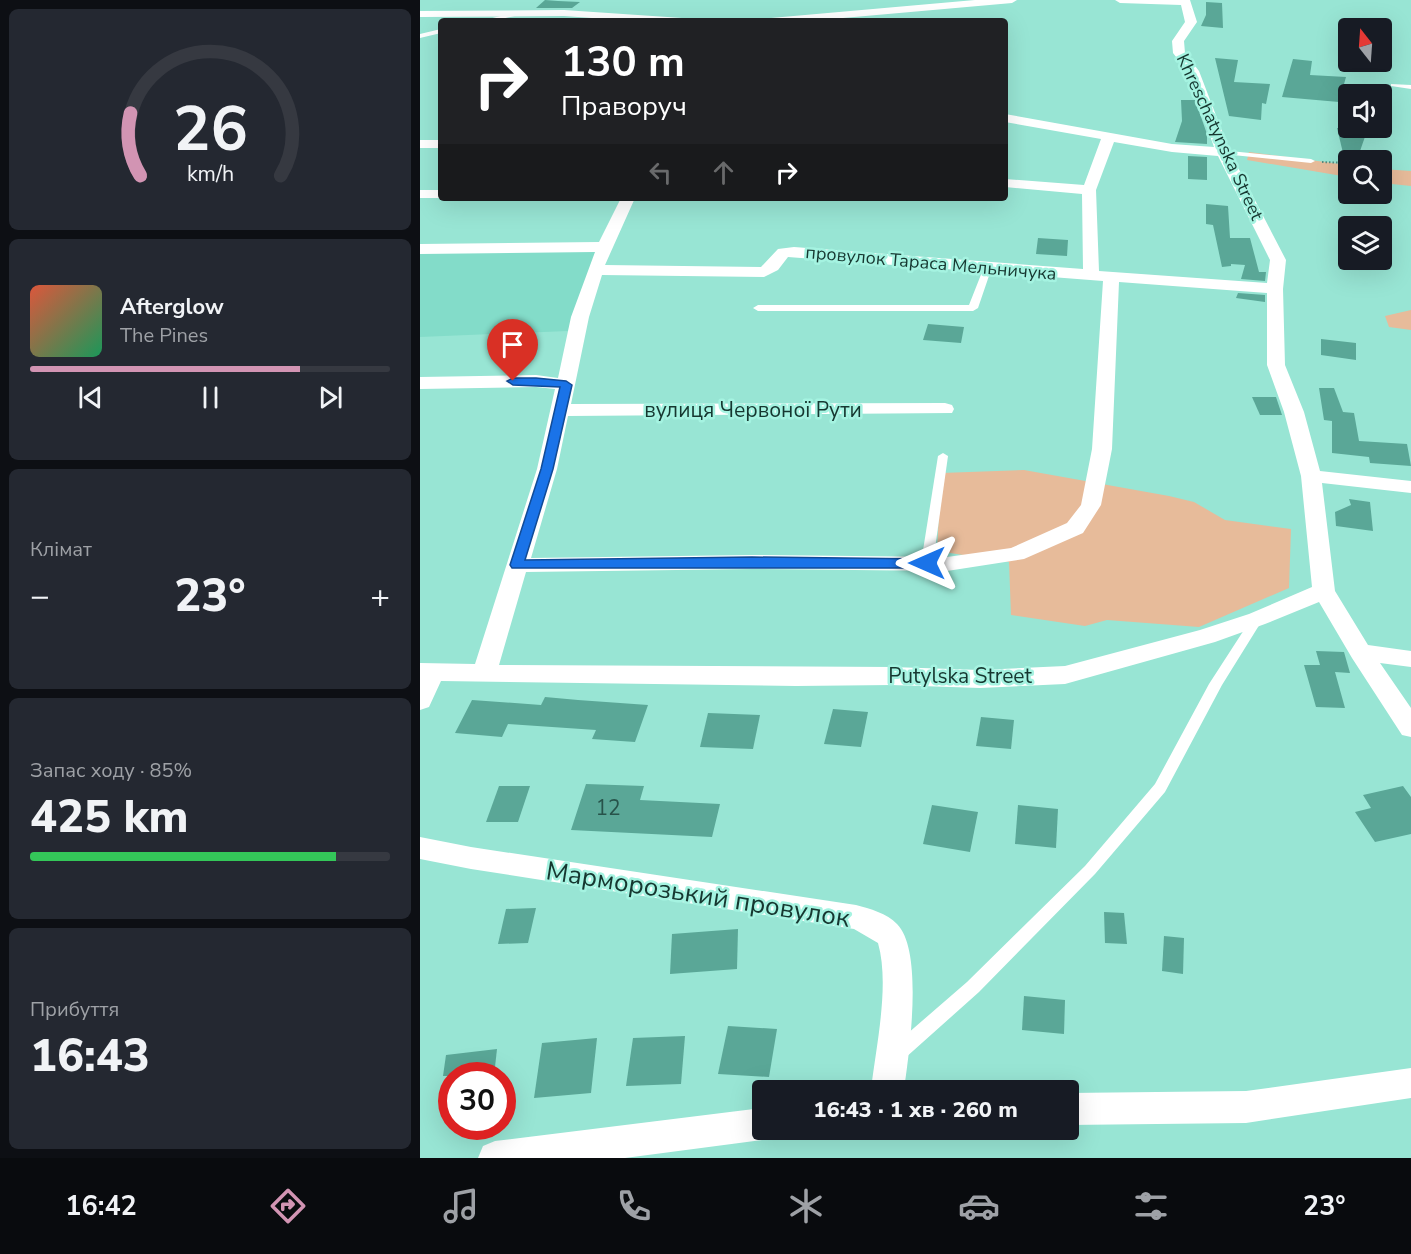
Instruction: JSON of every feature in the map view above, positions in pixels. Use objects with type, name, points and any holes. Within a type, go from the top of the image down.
[{"type":"street","points":[[805,18],[1012,0]]},
{"type":"street","points":[[1120,0],[1185,1]]},
{"type":"street","name":"Khreschatynska Street","points":[[1185,1],[1191,22],[1178,41],[1179,52],[1193,71],[1223,152],[1278,260],[1275,289],[1276,365],[1294,412],[1311,476],[1324,591]]},
{"type":"street","points":[[420,14],[564,13],[638,18]]},
{"type":"street","points":[[1008,119],[1172,148],[1223,152]]},
{"type":"street","points":[[517,565],[752,562],[947,564],[1016,554],[1075,528],[1091,505],[1102,449],[1101,277],[1089,190],[1109,136]]},
{"type":"street","points":[[420,144],[438,144]]},
{"type":"street","points":[[1008,183],[1089,190]]},
{"type":"street","points":[[420,194],[438,194]]},
{"type":"street","points":[[484,673],[547,469],[580,317],[595,270],[627,201]]},
{"type":"street","points":[[420,249],[605,247]]},
{"type":"street","name":"провулок Тараса Мельничука","points":[[595,270],[764,272],[772,267],[784,252],[794,252],[1275,289]]},
{"type":"street","points":[[420,383],[536,381],[566,385]]},
{"type":"street","name":"вулиця Червоної Рути","points":[[560,410],[945,409]]},
{"type":"street","points":[[1311,476],[1411,487]]},
{"type":"street","points":[[1324,591],[1360,652],[1411,728]]},
{"type":"street","name":"Putylska Street","points":[[426,672],[892,676],[980,679],[1065,675],[1137,657],[1257,619],[1324,591]]},
{"type":"street","points":[[1360,652],[1411,659]]},
{"type":"street","points":[[420,702],[426,672]]},
{"type":"street","name":"Марморозький провулок","points":[[420,848],[471,858],[856,917],[877,926],[890,937],[896,957],[889,1080]]},
{"type":"street","points":[[1079,1109],[1246,1107],[1411,1083]]},
{"type":"street","points":[[495,1158],[752,1125]]},
{"type":"lane","points":[[498,18],[517,14]]},
{"type":"lane","points":[[420,36],[438,32]]},
{"type":"lane","points":[[1393,85],[1411,87]]},
{"type":"lane","points":[[1223,152],[1311,161]]},
{"type":"lane","points":[[758,308],[973,308],[988,267]]},
{"type":"lane","points":[[927,563],[943,456]]},
{"type":"lane","points":[[890,1060],[973,987],[1090,870],[1160,788],[1216,684],[1257,619]]},
{"type":"path","points":[[1311,161],[1338,162]]},
{"type":"shaded area","points":[[1249,152],[1338,164],[1338,175],[1247,160]]},
{"type":"shaded area","points":[[1392,170],[1411,171],[1411,186],[1392,184]]},
{"type":"shaded area","points":[[599,249],[568,331],[420,337],[420,252]]},
{"type":"shaded area","points":[[1411,310],[1411,330],[1389,327],[1385,316]]},
{"type":"shaded area","points":[[1024,470],[1169,496],[1194,502],[1225,520],[1291,529],[1289,588],[1199,627],[1107,620],[1085,626],[1011,615],[1009,562],[937,551],[941,473]]},
{"type":"building","points":[[545,0],[580,2],[572,8],[536,8]]},
{"type":"building","points":[[1206,2],[1222,3],[1223,28],[1201,26],[1206,15]]},
{"type":"building","points":[[1215,58],[1238,60],[1234,82],[1270,84],[1266,104],[1262,103],[1261,120],[1229,116]]},
{"type":"building","points":[[1293,59],[1312,61],[1310,75],[1346,77],[1344,84],[1338,84],[1338,102],[1282,97]]},
{"type":"building","points":[[1181,100],[1195,100],[1207,134],[1207,144],[1175,142],[1182,121]]},
{"type":"building","points":[[1339,138],[1365,138],[1360,150],[1342,150]]},
{"type":"building","points":[[1188,156],[1207,157],[1207,180],[1188,179]]},
{"type":"building","points":[[1206,204],[1228,206],[1230,238],[1250,238],[1259,272],[1266,272],[1265,281],[1241,279],[1245,265],[1231,264],[1231,266],[1222,267],[1213,225],[1206,224]]},
{"type":"building","points":[[1038,238],[1068,240],[1067,256],[1036,254]]},
{"type":"building","points":[[1238,293],[1265,295],[1265,302],[1236,298]]},
{"type":"building","points":[[928,324],[964,327],[961,343],[923,340]]},
{"type":"building","points":[[1321,339],[1356,343],[1356,360],[1321,355]]},
{"type":"building","points":[[1319,388],[1334,388],[1343,412],[1354,413],[1359,441],[1407,444],[1411,466],[1370,463],[1369,457],[1332,453],[1332,421],[1324,420]]},
{"type":"building","points":[[1252,397],[1276,397],[1282,415],[1260,415]]},
{"type":"building","points":[[1349,499],[1370,502],[1373,531],[1336,526],[1335,512],[1351,505]]},
{"type":"building","points":[[1316,651],[1344,652],[1350,673],[1335,672],[1345,708],[1316,707],[1304,665],[1320,665]]},
{"type":"building","points":[[545,697],[648,705],[635,742],[592,739],[596,730],[508,724],[502,737],[455,733],[472,700],[541,705]]},
{"type":"building","points":[[833,709],[868,712],[861,747],[824,744]]},
{"type":"building","points":[[708,713],[760,715],[753,749],[700,747]]},
{"type":"building","points":[[981,717],[1014,720],[1011,749],[976,746]]},
{"type":"building","points":[[586,784],[644,786],[640,800],[720,804],[712,837],[571,830]]},
{"type":"building","points":[[499,786],[530,786],[518,822],[486,822]]},
{"type":"building","points":[[1403,786],[1411,797],[1411,834],[1375,842],[1355,812],[1371,808],[1363,795]]},
{"type":"building","points":[[932,805],[978,812],[970,852],[923,844]]},
{"type":"building","points":[[1018,805],[1058,809],[1056,848],[1015,844]]},
{"type":"building","points":[[536,908],[528,943],[498,944],[506,909]]},
{"type":"building","points":[[1104,912],[1124,913],[1127,944],[1105,943]]},
{"type":"building","points":[[738,929],[737,969],[670,974],[672,934]]},
{"type":"building","points":[[1164,936],[1184,938],[1183,974],[1162,971]]},
{"type":"building","points":[[1024,996],[1065,1000],[1064,1034],[1022,1030]]},
{"type":"building","points":[[728,1026],[777,1029],[769,1077],[718,1074]]},
{"type":"building","points":[[685,1036],[681,1084],[626,1086],[633,1038]]},
{"type":"building","points":[[597,1038],[591,1093],[534,1098],[542,1043]]},
{"type":"building","points":[[497,1049],[496,1062],[445,1062],[446,1055]]},
{"type":"route","points":[[513,381],[566,385],[547,469],[517,565],[752,562],[927,563]]}]
